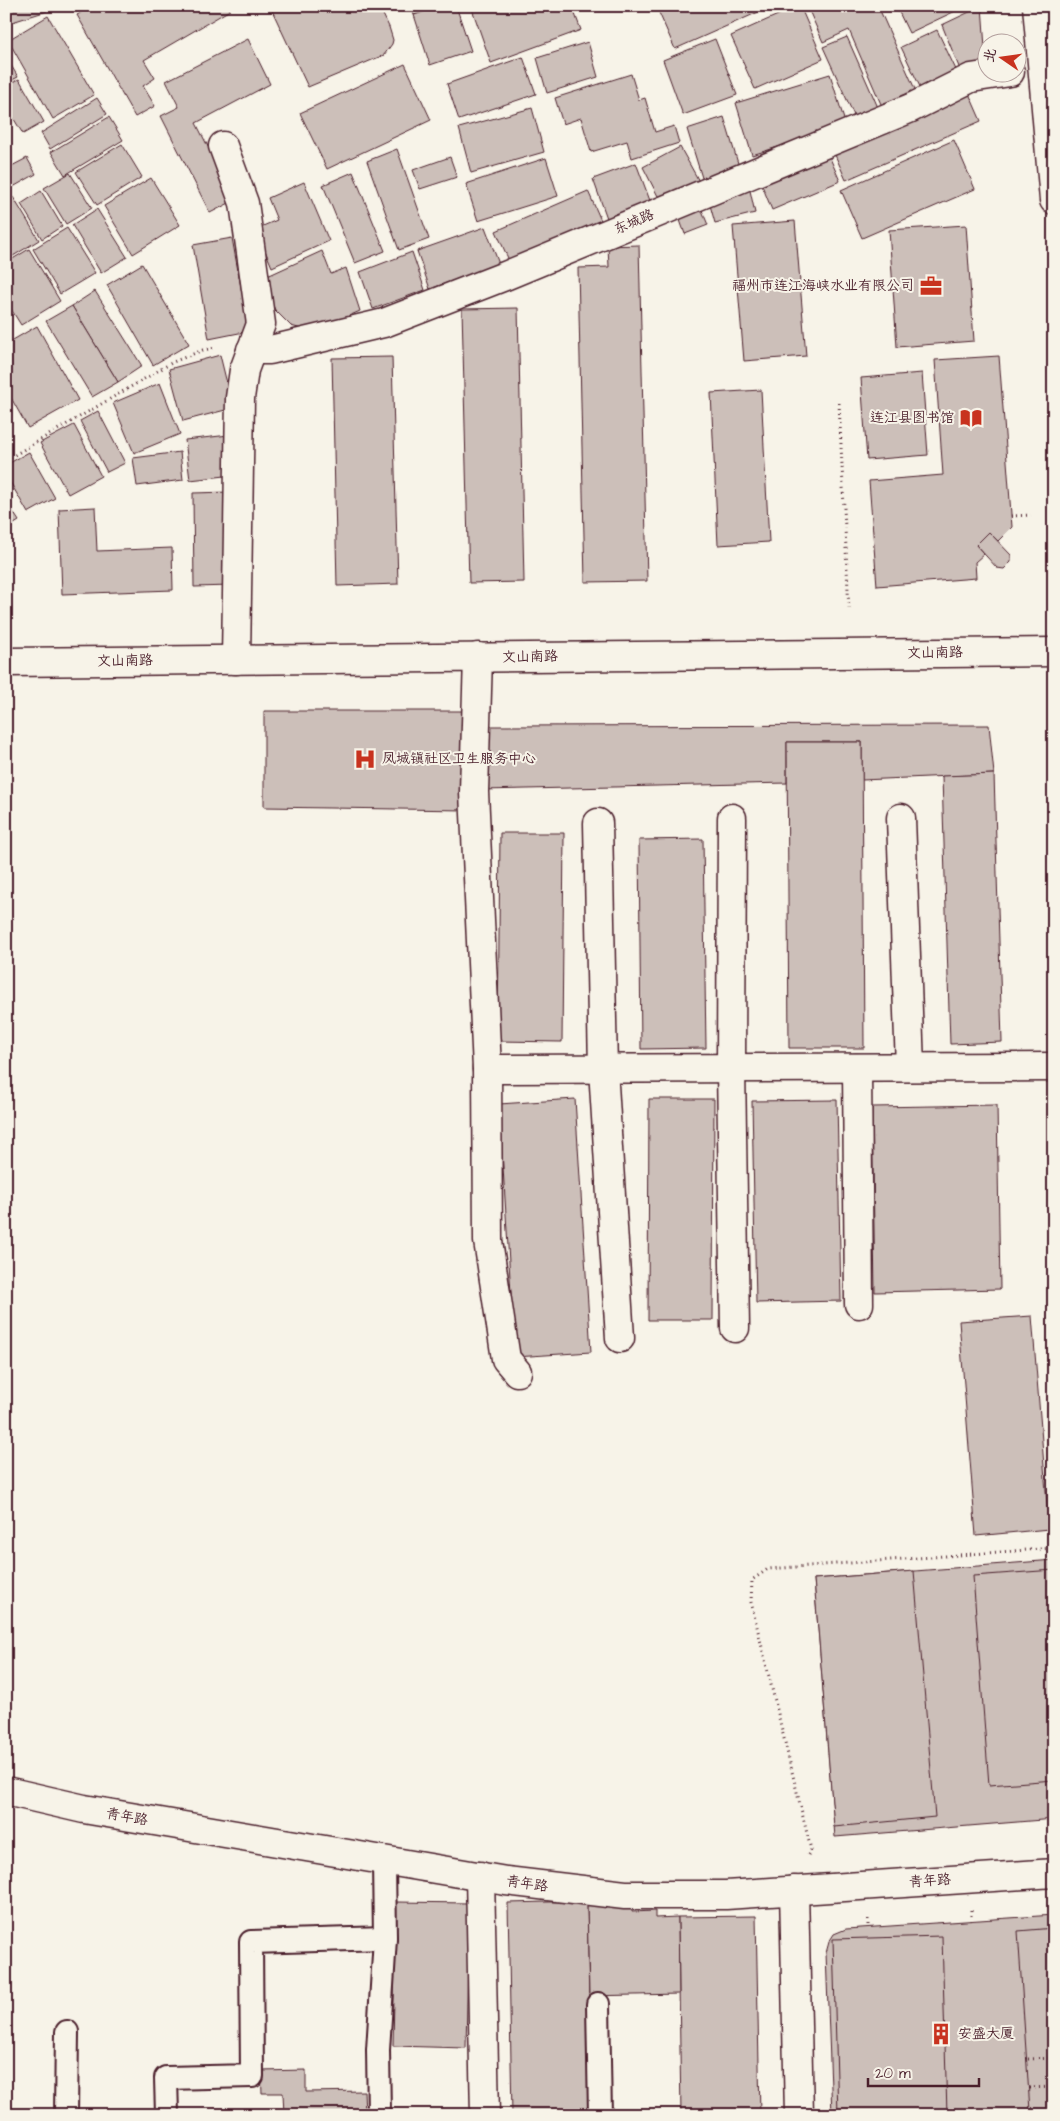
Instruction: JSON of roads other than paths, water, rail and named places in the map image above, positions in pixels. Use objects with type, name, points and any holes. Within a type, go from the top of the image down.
[{"type":"street","points":[[1037,6],[1038,68],[1054,200]]},
{"type":"street","name":"东城路","points":[[251,350],[270,350],[384,323],[505,276],[911,108],[971,78],[978,77]]},
{"type":"street","points":[[222,146],[244,203],[261,324],[244,370],[240,398],[236,660]]},
{"type":"street","name":"文山南路","points":[[6,662],[1054,652]]},
{"type":"street","points":[[478,657],[474,792],[487,1068],[488,1241],[506,1359],[517,1372]]},
{"type":"street","points":[[732,818],[732,1068],[736,1328]]},
{"type":"street","points":[[901,818],[910,1067]]},
{"type":"street","points":[[598,823],[603,1068],[620,1338]]},
{"type":"street","points":[[487,1068],[1054,1067]]},
{"type":"street","points":[[857,1068],[859,1304]]},
{"type":"street","name":"青年路","points":[[6,1791],[84,1809],[384,1860],[576,1890],[625,1895],[726,1895],[1054,1873]]},
{"type":"street","points":[[480,1876],[485,2115]]},
{"type":"street","points":[[794,1890],[798,2115]]},
{"type":"lane","points":[[379,2115],[378,2050],[385,1938],[384,1860]]},
{"type":"lane","points":[[167,2115],[166,2078],[252,2076],[251,1942],[385,1938]]},
{"type":"lane","points":[[598,2004],[600,2115]]},
{"type":"lane","points":[[66,2115],[67,2032]]},
{"type":"place","name":"福州市连江海峡水业有限公司","points":[[931,286]]},
{"type":"place","name":"连江县图书馆","points":[[971,418]]},
{"type":"place","name":"凤城镇社区卫生服务中心","points":[[365,759]]},
{"type":"place","name":"安盛大厦","points":[[941,2034]]}]
